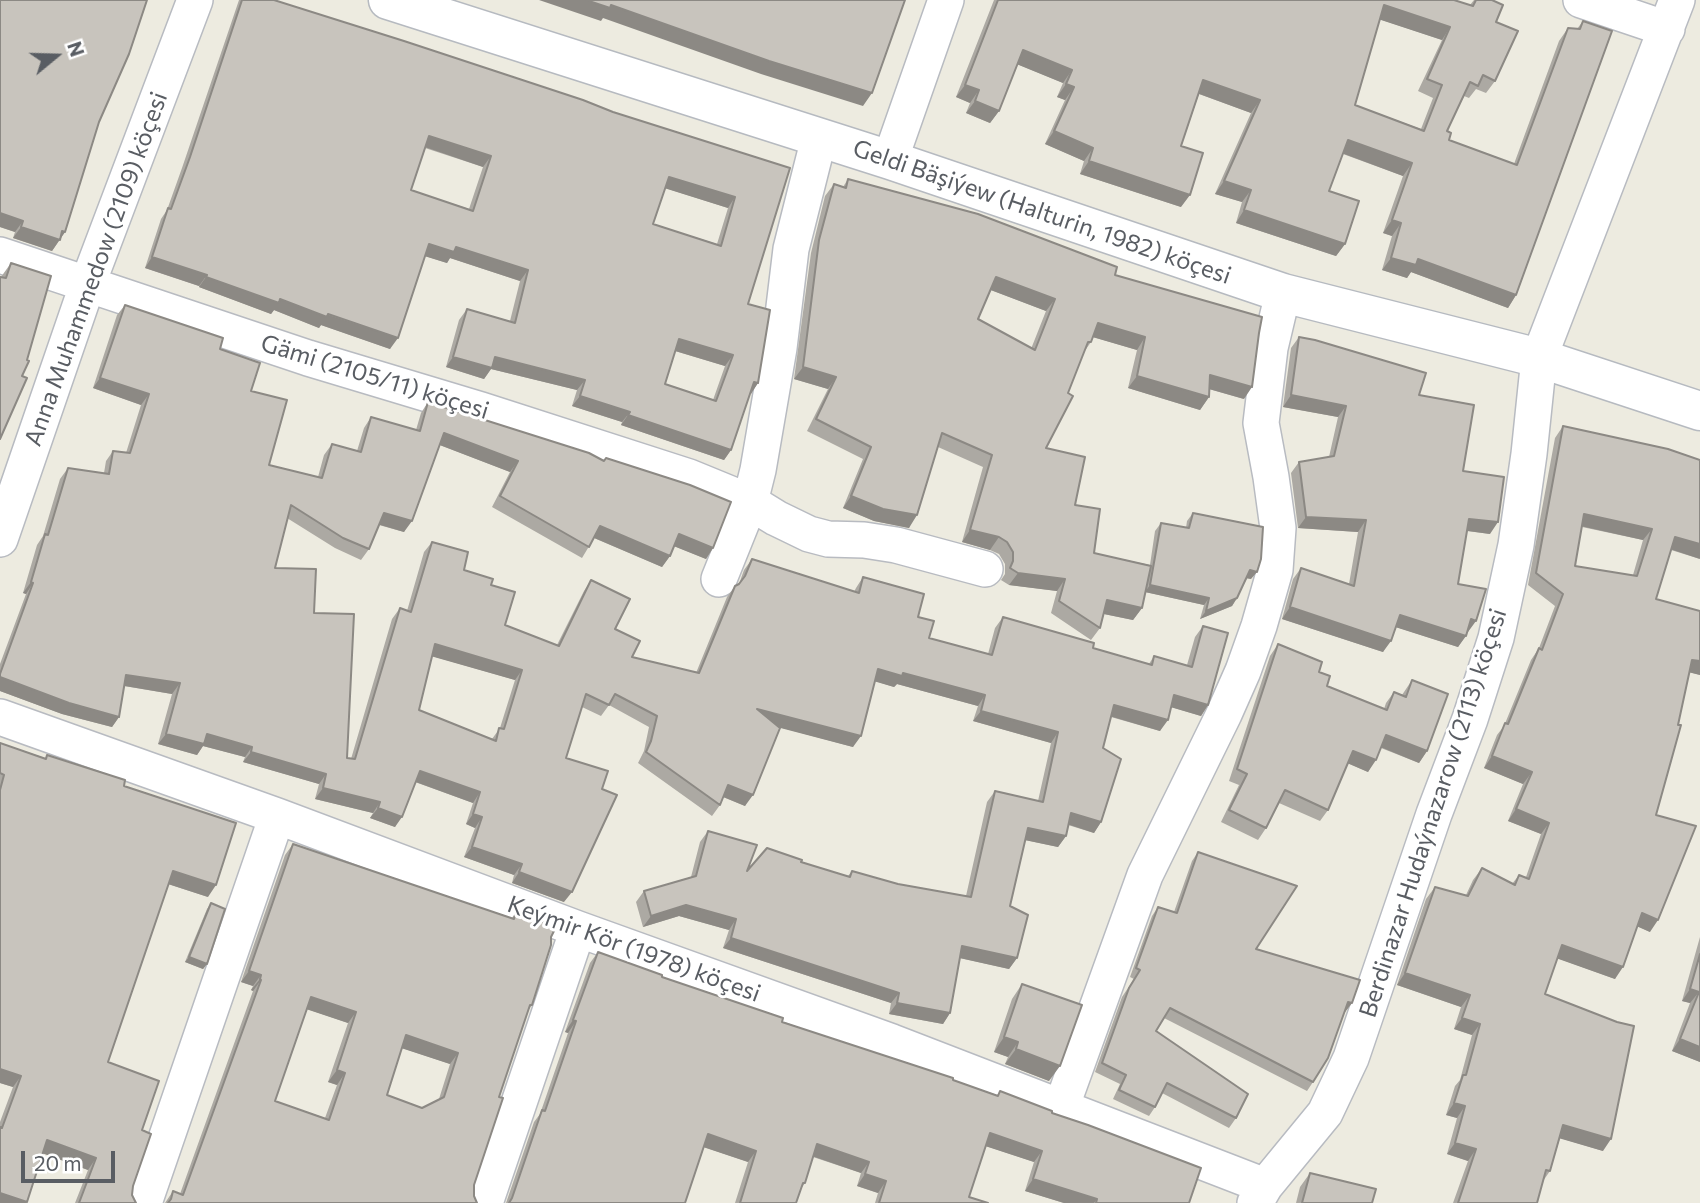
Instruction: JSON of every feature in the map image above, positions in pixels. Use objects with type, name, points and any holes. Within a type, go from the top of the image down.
[{"type":"street","name":"Anna Muhammedow (2109) köçesi","points":[[0,540],[88,283],[195,0]]},
{"type":"street","name":"Geldi Bäşiýew (Halturin, 1982) köçesi","points":[[388,0],[890,160],[1283,293],[1539,358],[1700,411]]},
{"type":"street","points":[[890,160],[946,0]]},
{"type":"street","points":[[1581,0],[1672,15]]},
{"type":"street","name":"Berdinazar Hudaýnazarow (2113) köçesi","points":[[1260,1195],[1325,1113],[1351,1058],[1434,814],[1470,719],[1496,638],[1516,545],[1539,358],[1672,15]]},
{"type":"street","points":[[719,579],[750,502],[758,470],[779,348],[791,249],[819,138]]},
{"type":"street","name":"Gämi (2105/11) köçesi","points":[[0,255],[308,358],[689,477],[750,502],[809,534],[828,539],[864,540],[896,545],[985,569]]},
{"type":"street","points":[[1061,1108],[1145,875],[1243,671],[1275,570],[1278,528],[1261,423],[1270,348],[1283,293]]},
{"type":"street","name":"Keýmir Kör (1978) köçesi","points":[[0,717],[892,1042],[1061,1108],[1260,1195]]},
{"type":"street","points":[[144,1203],[277,816]]},
{"type":"street","points":[[485,1203],[578,929]]},
{"type":"building","points":[[0,0],[147,0],[129,54],[99,122],[65,232],[62,231],[60,240],[21,227],[23,221],[0,213]]},
{"type":"building","points":[[242,0],[274,0],[790,168],[748,304],[770,310],[758,383],[754,382],[731,450],[580,396],[585,380],[495,357],[492,368],[453,357],[467,309],[515,323],[528,270],[456,247],[454,252],[429,244],[398,338],[328,314],[327,317],[280,299],[279,303],[152,257],[168,208],[171,209]],"holes":[[[429,136],[491,156],[473,211],[411,190]],[[669,177],[735,197],[721,246],[653,224]],[[679,339],[733,355],[716,401],[665,384]]]},
{"type":"building","points":[[586,0],[905,0],[872,93],[769,61],[611,5],[610,8]]},
{"type":"building","points":[[998,0],[1454,0],[1473,6],[1476,0],[1492,0],[1503,5],[1496,22],[1518,31],[1495,81],[1483,75],[1478,86],[1470,82],[1447,131],[1451,133],[1449,140],[1517,165],[1568,28],[1580,29],[1583,21],[1612,31],[1516,295],[1418,259],[1416,265],[1391,258],[1401,223],[1392,220],[1412,163],[1348,140],[1329,191],[1359,201],[1345,244],[1244,210],[1251,190],[1224,181],[1260,100],[1203,80],[1181,146],[1203,153],[1190,195],[1089,161],[1093,148],[1054,131],[1074,87],[1066,84],[1072,70],[1023,50],[999,111],[975,101],[979,90],[965,85]],"holes":[[[1384,5],[1450,27],[1427,79],[1442,85],[1424,131],[1355,105]]]},
{"type":"building","points":[[848,179],[978,214],[1117,267],[1115,275],[1262,317],[1252,387],[1210,375],[1209,397],[1137,376],[1145,337],[1098,323],[1091,342],[1088,342],[1068,393],[1073,396],[1046,448],[1085,457],[1075,505],[1100,509],[1094,553],[1151,566],[1142,608],[1107,600],[1100,628],[1059,601],[1065,579],[1018,573],[1010,568],[1013,552],[1007,542],[999,537],[970,530],[992,455],[942,433],[917,515],[883,509],[851,496],[871,447],[816,419],[836,377],[803,367],[819,240],[834,184],[846,188]],"holes":[[[996,277],[1055,299],[1035,350],[978,319]]]},
{"type":"building","points":[[11,263],[51,276],[27,360],[29,361],[22,376],[27,378],[0,439],[0,277],[6,278]]},
{"type":"building","points":[[125,305],[223,338],[220,349],[260,363],[251,391],[287,400],[269,465],[322,478],[332,444],[361,452],[371,417],[420,431],[428,402],[589,453],[604,461],[606,458],[690,485],[731,502],[713,548],[679,534],[670,556],[600,526],[589,547],[500,496],[518,461],[444,433],[412,521],[384,513],[369,549],[343,538],[291,505],[275,568],[316,569],[314,613],[354,614],[347,758],[355,759],[400,608],[411,612],[432,542],[468,552],[464,570],[493,579],[491,585],[515,592],[505,625],[559,646],[591,580],[630,599],[615,629],[640,641],[632,657],[699,673],[735,586],[745,576],[752,559],[859,593],[863,577],[924,594],[918,617],[934,621],[929,638],[992,655],[1003,617],[1094,643],[1093,648],[1152,665],[1154,656],[1192,667],[1203,626],[1228,633],[1208,705],[1174,695],[1168,720],[1114,705],[1103,748],[1121,759],[1101,822],[1071,813],[1066,836],[1028,828],[1010,906],[1028,915],[1017,958],[962,946],[950,1013],[897,1003],[899,993],[731,938],[736,919],[686,905],[651,916],[644,891],[696,876],[708,831],[757,845],[747,871],[767,848],[850,877],[852,871],[898,884],[971,897],[995,791],[1043,802],[1058,732],[981,711],[985,695],[878,669],[861,736],[757,709],[780,728],[753,795],[728,785],[720,805],[646,752],[657,716],[615,694],[609,705],[586,694],[566,758],[608,771],[602,789],[617,795],[572,892],[519,872],[522,864],[472,847],[482,817],[473,814],[480,792],[420,771],[402,817],[378,808],[380,802],[323,788],[326,774],[251,752],[252,747],[207,734],[204,744],[166,734],[180,683],[126,675],[119,717],[69,703],[0,677],[33,583],[31,582],[45,534],[48,535],[68,468],[109,474],[113,451],[130,453],[149,394],[100,378]],"holes":[[[435,644],[522,670],[504,729],[499,728],[496,741],[419,710]]]},
{"type":"building","points":[[1299,337],[1426,373],[1419,395],[1474,405],[1463,471],[1504,477],[1498,522],[1469,519],[1458,584],[1486,589],[1476,621],[1471,619],[1466,636],[1400,615],[1391,641],[1290,607],[1301,568],[1354,586],[1366,520],[1306,517],[1299,462],[1334,456],[1346,406],[1291,395]]},
{"type":"building","points":[[1563,426],[1668,449],[1700,460],[1700,544],[1675,537],[1656,599],[1700,611],[1700,661],[1692,660],[1678,725],[1681,725],[1656,815],[1696,826],[1658,920],[1642,913],[1623,967],[1562,945],[1545,994],[1634,1026],[1611,1139],[1563,1125],[1550,1171],[1546,1170],[1537,1203],[1458,1203],[1476,1149],[1455,1143],[1465,1106],[1454,1103],[1463,1075],[1466,1075],[1480,1024],[1462,1018],[1470,995],[1405,973],[1435,887],[1468,896],[1482,868],[1515,885],[1519,875],[1529,879],[1549,823],[1516,809],[1532,772],[1492,756],[1539,648],[1542,650],[1563,594],[1536,573]],"holes":[[[1584,514],[1652,529],[1637,576],[1575,566]]]},
{"type":"building","points":[[1193,513],[1263,527],[1261,559],[1257,572],[1250,570],[1237,598],[1206,611],[1209,598],[1150,585],[1161,523],[1189,528]]},
{"type":"building","points":[[1278,644],[1322,662],[1319,672],[1330,676],[1327,686],[1387,710],[1394,692],[1406,697],[1412,680],[1448,694],[1427,751],[1386,735],[1376,760],[1353,751],[1328,810],[1285,790],[1266,828],[1229,810],[1247,774],[1237,769]]},
{"type":"building","points":[[0,743],[46,759],[47,755],[125,780],[124,786],[236,823],[216,885],[173,871],[108,1062],[159,1081],[142,1130],[151,1134],[133,1186],[132,1195],[136,1203],[79,1203],[96,1158],[47,1140],[27,1202],[0,1193],[0,1127],[2,1128],[21,1076],[0,1069],[0,790],[4,775],[0,773]]},
{"type":"building","points":[[293,844],[514,919],[516,912],[556,927],[499,1097],[503,1098],[474,1185],[477,1203],[168,1203],[173,1191],[183,1195],[261,980],[261,975],[249,971]],"holes":[[[311,997],[356,1012],[337,1070],[345,1073],[329,1120],[275,1101]],[[406,1035],[458,1053],[444,1097],[422,1108],[387,1095]]]},
{"type":"building","points":[[1198,852],[1297,886],[1256,949],[1360,980],[1352,1003],[1348,1002],[1328,1058],[1313,1082],[1170,1008],[1156,1031],[1248,1094],[1236,1118],[1167,1083],[1155,1107],[1119,1090],[1126,1075],[1102,1063],[1129,988],[1140,970],[1136,968],[1158,907],[1177,913]]},
{"type":"building","points":[[211,903],[225,909],[207,964],[189,957]]},
{"type":"building","points":[[598,952],[783,1018],[782,1022],[953,1078],[998,1096],[1000,1091],[1201,1168],[1189,1203],[1096,1203],[1097,1199],[1033,1179],[1042,1151],[990,1133],[969,1197],[988,1203],[879,1203],[886,1181],[865,1174],[869,1162],[817,1144],[796,1203],[740,1203],[756,1151],[708,1134],[685,1203],[509,1203],[542,1110],[545,1111],[576,1021],[573,1020]]},
{"type":"building","points":[[1700,954],[1700,1047],[1680,1039],[1699,992],[1690,989]]},
{"type":"building","points":[[1022,984],[1082,1005],[1060,1066],[1016,1049],[1018,1042],[1004,1037]]},
{"type":"building","points":[[1310,1173],[1376,1189],[1372,1203],[1302,1203]]}]
